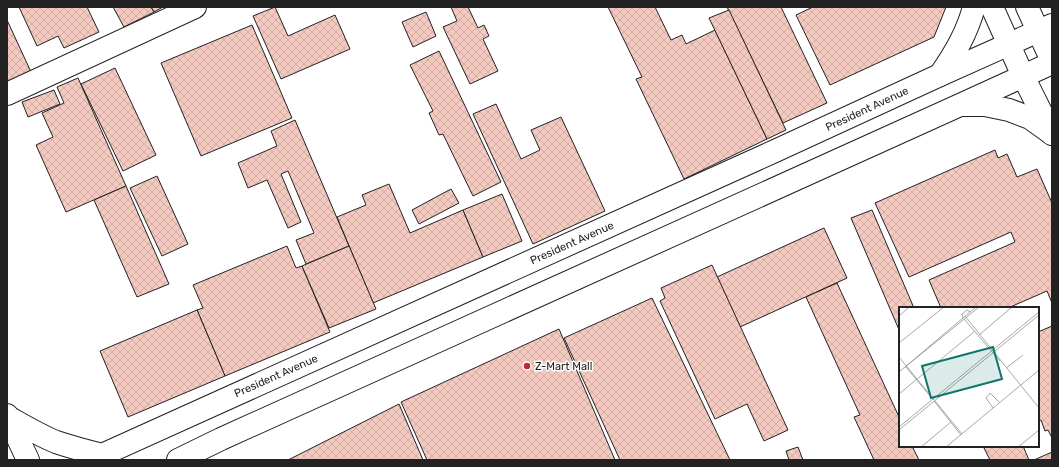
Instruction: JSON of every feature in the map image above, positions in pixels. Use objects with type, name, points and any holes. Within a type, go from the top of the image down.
[{"type":"main road","points":[[7,94],[195,7]]},
{"type":"main road","points":[[940,75],[966,31],[974,7]]},
{"type":"main road","points":[[992,7],[1023,76],[1052,134]]},
{"type":"main road","points":[[178,460],[221,439],[1052,62],[1045,28],[1027,7]]},
{"type":"main road","name":"President Avenue","points":[[96,458],[1045,28]]},
{"type":"main road","points":[[960,105],[985,105],[1009,110],[1030,118],[1052,134]]},
{"type":"main road","points":[[7,416],[37,434],[79,449],[96,458]]},
{"type":"main road","points":[[7,416],[28,460]]},
{"type":"building","points":[[19,7],[87,7],[99,32],[64,48],[58,36],[37,46]]},
{"type":"building","points":[[113,7],[151,7],[154,12],[124,27]]},
{"type":"building","points":[[151,7],[163,7],[154,12]]},
{"type":"building","points":[[275,7],[288,36],[335,15],[350,49],[281,79],[253,16]]},
{"type":"building","points":[[451,7],[468,7],[478,28],[484,25],[489,36],[483,39],[498,71],[470,84],[443,27],[457,21]]},
{"type":"building","points":[[608,7],[655,7],[671,40],[682,35],[686,44],[715,30],[767,139],[684,179],[636,79],[642,77]]},
{"type":"building","points":[[727,7],[781,7],[827,103],[783,123]]},
{"type":"building","points":[[813,7],[946,7],[934,37],[830,85],[796,15]]},
{"type":"building","points":[[729,10],[786,130],[767,139],[709,18]]},
{"type":"building","points":[[426,12],[436,36],[413,47],[402,22]]},
{"type":"building","points":[[7,20],[31,72],[7,83]]},
{"type":"building","points":[[252,25],[292,118],[201,156],[161,63]]},
{"type":"building","points":[[439,51],[501,182],[473,196],[443,134],[439,135],[429,113],[433,111],[410,65]]},
{"type":"building","points":[[115,68],[156,155],[123,171],[81,84]]},
{"type":"building","points":[[78,78],[126,186],[66,212],[36,145],[53,137],[42,113],[64,103],[57,87]]},
{"type":"building","points":[[54,90],[60,104],[28,117],[22,102]]},
{"type":"building","points":[[496,104],[521,159],[540,150],[531,130],[561,117],[605,211],[533,244],[473,114]]},
{"type":"building","points":[[295,120],[349,246],[306,264],[296,240],[314,233],[288,171],[281,174],[301,222],[288,228],[267,180],[248,188],[238,163],[277,146],[271,131]]},
{"type":"building","points":[[995,150],[998,158],[1007,154],[1017,177],[1037,169],[1052,203],[1052,303],[1047,291],[1010,307],[941,307],[929,280],[1015,242],[1011,232],[909,277],[875,203]]},
{"type":"building","points":[[157,176],[188,244],[162,256],[130,188]]},
{"type":"building","points":[[389,184],[410,233],[463,210],[483,257],[373,303],[337,217],[366,205],[362,195]]},
{"type":"building","points":[[126,186],[169,284],[137,297],[94,200]]},
{"type":"building","points":[[451,189],[459,203],[419,224],[412,210]]},
{"type":"building","points":[[502,194],[522,241],[483,257],[463,210]]},
{"type":"building","points":[[872,210],[914,307],[899,307],[899,330],[851,218]]},
{"type":"building","points":[[824,228],[847,278],[740,327],[717,277]]},
{"type":"building","points":[[287,246],[296,268],[302,266],[330,332],[225,376],[197,310],[203,308],[193,285]]},
{"type":"building","points":[[349,246],[376,309],[329,328],[302,266]]},
{"type":"building","points":[[712,265],[788,430],[764,441],[747,404],[715,419],[660,301],[665,298],[661,288]]},
{"type":"building","points":[[837,283],[899,417],[899,447],[912,447],[919,460],[874,460],[854,417],[860,415],[806,297]]},
{"type":"building","points":[[652,298],[730,460],[620,460],[564,338]]},
{"type":"building","points":[[197,310],[225,376],[128,417],[100,351]]},
{"type":"building","points":[[1052,326],[1052,438],[1048,430],[1045,431],[1041,420],[1039,421],[1039,332]]},
{"type":"building","name":"Z-Mart Mall","points":[[559,329],[615,460],[427,460],[401,402]]},
{"type":"building","points":[[399,404],[423,460],[288,460]]},
{"type":"building","points":[[798,447],[803,460],[789,460],[786,451]]},
{"type":"building","points":[[984,447],[1023,447],[1029,460],[990,460]]},
{"type":"building","points":[[1052,452],[1052,460],[1034,460]]},
{"type":"place","name":"Z-Mart Mall","points":[[527,366]]}]
